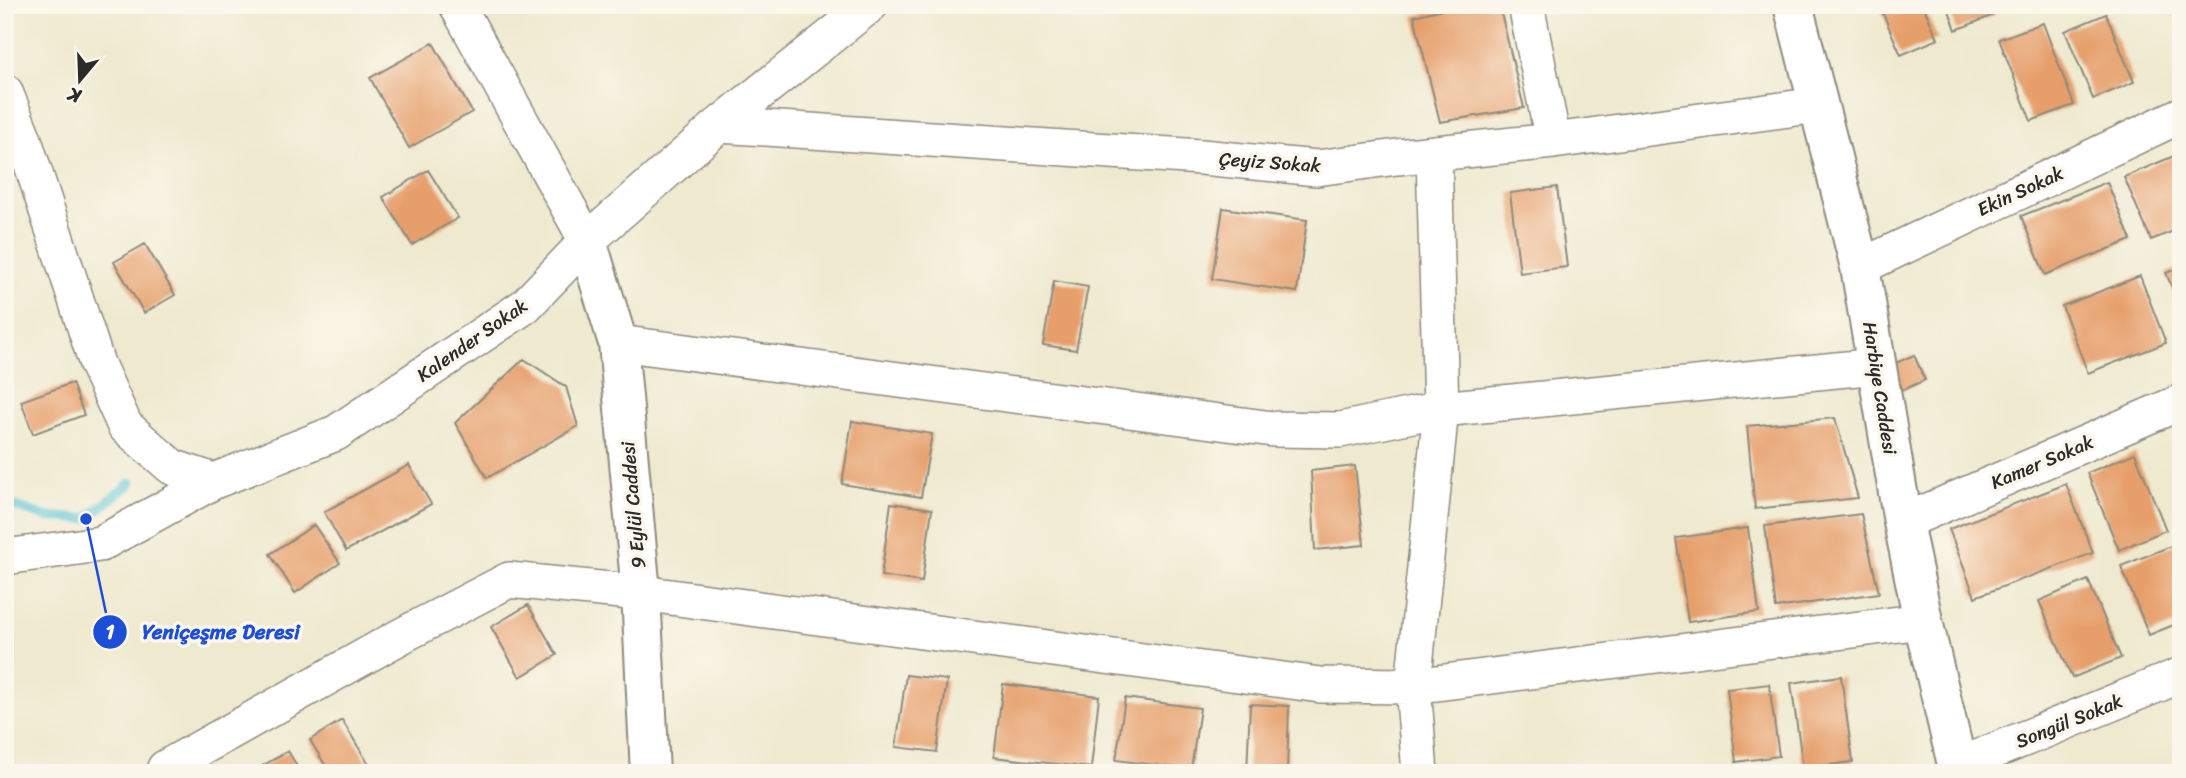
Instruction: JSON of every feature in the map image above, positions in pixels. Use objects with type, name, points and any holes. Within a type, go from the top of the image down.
[{"type":"street","points":[[457,5],[587,242]]},
{"type":"street","name":"Kalender Sokak","points":[[5,557],[100,544],[214,481],[337,433],[525,306],[587,242],[719,125],[870,5]]},
{"type":"street","points":[[1526,5],[1553,141]]},
{"type":"street","name":"Harbiye Caddesi","points":[[1793,5],[1860,267],[1903,522],[1958,769]]},
{"type":"street","points":[[5,92],[23,137],[97,364],[125,426],[172,467],[214,481]]},
{"type":"street","name":"Çeyiz Sokak","points":[[719,125],[1201,156],[1317,168],[1553,141],[1818,105]]},
{"type":"street","name":"Ekin Sokak","points":[[1860,267],[2181,115]]},
{"type":"street","points":[[1420,773],[1413,686],[1441,409],[1434,153]]},
{"type":"street","name":"9 Eylül Caddesi","points":[[587,242],[618,343],[641,593],[650,773]]},
{"type":"street","points":[[618,343],[1273,429],[1340,429],[1441,409],[1877,366]]},
{"type":"street","name":"Kamer Sokak","points":[[1903,522],[2181,402]]},
{"type":"street","points":[[165,768],[402,635],[509,579],[641,593],[1320,685],[1413,686],[1923,621]]},
{"type":"street","name":"Songül Sokak","points":[[1958,769],[2181,675]]},
{"type":"building","points":[[1459,5],[1499,5],[1524,108],[1440,122],[1414,16]]},
{"type":"building","points":[[1879,5],[1923,5],[1938,39],[1901,55]]},
{"type":"building","points":[[1947,5],[1991,5],[1994,15],[1956,30]]},
{"type":"building","points":[[2106,14],[2134,82],[2093,99],[2065,31]]},
{"type":"building","points":[[2043,23],[2074,105],[2031,121],[1999,39]]},
{"type":"building","points":[[433,43],[472,112],[409,148],[370,78]]},
{"type":"building","points":[[2181,153],[2181,228],[2151,240],[2124,177]]},
{"type":"building","points":[[428,170],[458,218],[412,245],[383,197]]},
{"type":"building","points":[[2107,182],[2131,240],[2045,275],[2021,216]]},
{"type":"building","points":[[1557,187],[1567,267],[1520,273],[1510,193]]},
{"type":"building","points":[[1223,208],[1307,220],[1297,292],[1212,279]]},
{"type":"building","points":[[145,244],[175,295],[144,313],[114,262]]},
{"type":"building","points":[[2181,267],[2181,309],[2166,273]]},
{"type":"building","points":[[2140,276],[2166,343],[2088,373],[2062,306]]},
{"type":"building","points":[[1054,281],[1088,287],[1076,350],[1043,345]]},
{"type":"building","points":[[1914,355],[1925,380],[1903,390],[1891,365]]},
{"type":"building","points":[[524,359],[566,387],[578,426],[487,478],[455,423]]},
{"type":"building","points":[[72,383],[84,415],[33,434],[21,401]]},
{"type":"building","points":[[1835,418],[1858,498],[1755,509],[1747,426]]},
{"type":"building","points":[[852,421],[932,434],[921,497],[842,484]]},
{"type":"building","points":[[2135,453],[2166,530],[2119,550],[2087,473]]},
{"type":"building","points":[[409,465],[431,504],[346,551],[324,512]]},
{"type":"building","points":[[1355,466],[1364,545],[1315,550],[1311,471]]},
{"type":"building","points":[[2066,484],[2093,553],[1975,597],[1949,529]]},
{"type":"building","points":[[891,503],[932,509],[922,582],[881,576]]},
{"type":"building","points":[[1861,514],[1879,593],[1776,608],[1765,526]]},
{"type":"building","points":[[314,525],[340,563],[295,593],[270,554]]},
{"type":"building","points":[[1748,528],[1759,612],[1688,622],[1676,538]]},
{"type":"building","points":[[2181,542],[2181,622],[2149,635],[2121,566]]},
{"type":"building","points":[[2088,580],[2121,658],[2072,678],[2039,601]]},
{"type":"building","points":[[528,605],[557,655],[520,677],[491,627]]},
{"type":"building","points":[[906,675],[947,680],[937,752],[896,747]]},
{"type":"building","points":[[1841,676],[1853,762],[1803,768],[1791,683]]},
{"type":"building","points":[[1003,684],[1099,696],[1091,768],[994,757]]},
{"type":"building","points":[[1769,684],[1779,756],[1736,762],[1727,689]]},
{"type":"building","points":[[1125,698],[1200,708],[1191,770],[1116,760]]},
{"type":"building","points":[[1250,704],[1289,706],[1287,773],[1247,773]]},
{"type":"building","points":[[342,720],[374,773],[330,773],[310,740]]},
{"type":"building","points":[[288,751],[301,773],[250,773]]},
{"type":"waterway","points":[[5,503],[47,517],[86,519],[131,483]]},
{"type":"place","name":"Yeniçeşme Deresi","points":[[86,519]]}]
